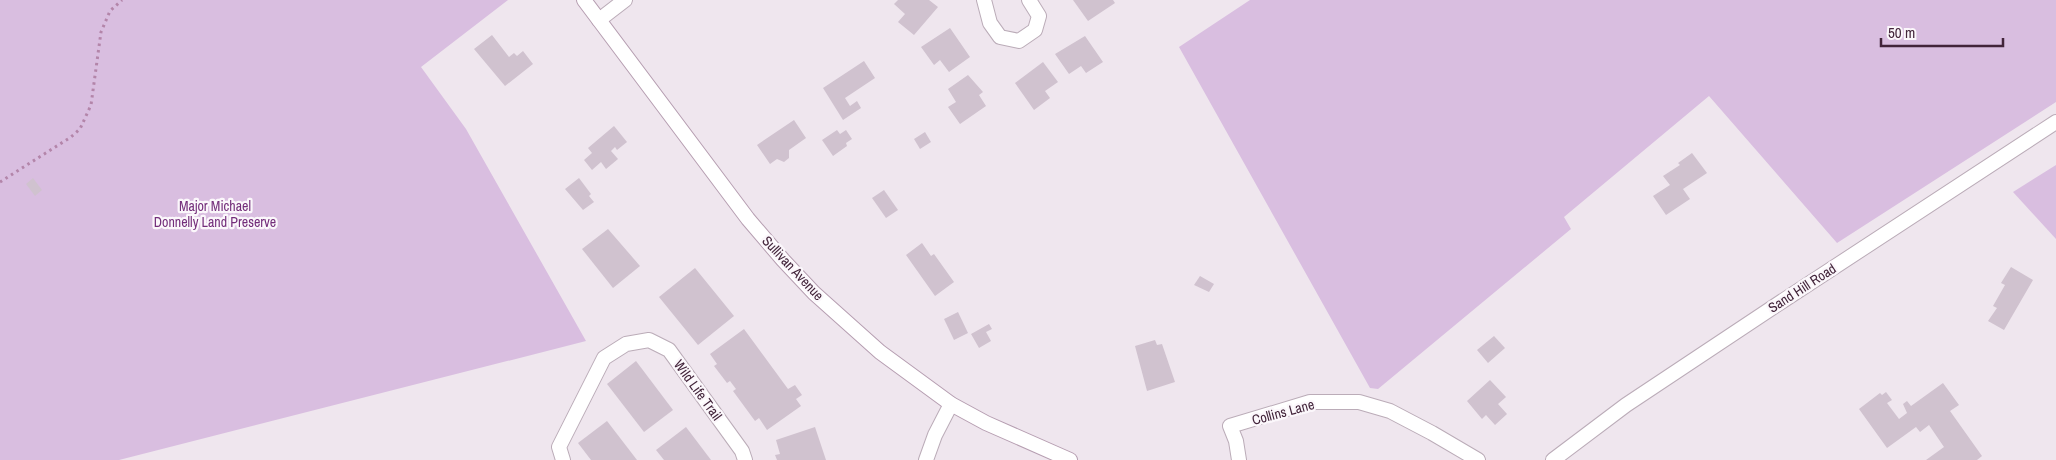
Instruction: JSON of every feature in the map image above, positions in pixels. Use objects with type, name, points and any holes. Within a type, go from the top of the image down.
[{"type":"street","name":"Sullivan Avenue","points":[[584,0],[748,219],[814,293],[880,352],[951,404],[986,423],[1070,460]]},
{"type":"street","points":[[599,20],[624,0]]},
{"type":"street","points":[[984,0],[990,23],[1000,37],[1018,41],[1035,30],[1039,16],[1029,0]]},
{"type":"street","name":"Sand Hill Road","points":[[1553,460],[1626,405],[2056,122]]},
{"type":"street","name":"Wild Life Trail","points":[[563,460],[559,447],[604,358],[626,344],[649,340],[669,350],[742,451],[745,460]]},
{"type":"street","name":"Collins Lane","points":[[1239,460],[1236,441],[1230,426],[1310,402],[1359,402],[1390,411],[1478,460]]},
{"type":"street","points":[[926,460],[935,435],[951,404]]},
{"type":"path","points":[[0,182],[71,138],[80,129],[91,105],[101,32],[110,12],[122,0]]},
{"type":"green space","name":"Major Michael Donnelly Land Preserve","points":[[0,0],[508,0],[421,67],[466,129],[586,341],[119,460],[0,460]]},
{"type":"green space","points":[[1250,0],[2056,0],[2056,102],[1837,243],[1709,96],[1564,217],[1571,229],[1378,389],[1370,388],[1179,47]]},
{"type":"green space","points":[[2056,165],[2056,239],[2013,192]]},
{"type":"building","points":[[898,0],[929,0],[938,7],[914,35],[898,22],[905,14],[894,4]]},
{"type":"building","points":[[1073,0],[1113,0],[1115,3],[1088,21]]},
{"type":"building","points":[[950,28],[970,57],[949,72],[940,60],[934,65],[921,47]]},
{"type":"building","points":[[492,35],[509,57],[514,53],[517,56],[523,51],[533,64],[505,86],[474,49]]},
{"type":"building","points":[[1085,36],[1103,62],[1086,73],[1081,66],[1069,74],[1055,54]]},
{"type":"building","points":[[864,61],[875,78],[845,98],[850,106],[857,101],[861,108],[843,120],[823,88]]},
{"type":"building","points":[[1043,62],[1058,82],[1045,91],[1050,98],[1034,110],[1015,83]]},
{"type":"building","points":[[968,75],[983,92],[979,95],[986,106],[960,124],[948,107],[956,102],[948,89]]},
{"type":"building","points":[[794,120],[806,138],[789,150],[789,158],[784,162],[777,159],[770,164],[757,145]]},
{"type":"building","points":[[614,126],[627,142],[617,150],[615,147],[611,151],[618,159],[606,169],[601,162],[592,170],[584,160],[592,153],[588,148]]},
{"type":"building","points":[[837,130],[840,134],[846,130],[852,139],[846,143],[847,146],[833,156],[822,140]]},
{"type":"building","points":[[925,132],[931,142],[920,149],[914,139]]},
{"type":"building","points":[[1692,153],[1707,173],[1683,189],[1690,199],[1666,215],[1653,196],[1670,185],[1663,176],[1680,165],[1678,163]]},
{"type":"building","points":[[33,178],[42,190],[35,196],[26,184]]},
{"type":"building","points":[[579,178],[591,194],[589,196],[594,202],[583,210],[565,189]]},
{"type":"building","points":[[884,190],[898,210],[886,218],[872,198]]},
{"type":"building","points":[[608,229],[640,266],[613,288],[582,249]]},
{"type":"building","points":[[922,243],[931,256],[934,254],[954,282],[935,296],[906,255]]},
{"type":"building","points":[[2011,267],[2033,280],[2004,330],[1988,321],[1997,308],[1993,306],[2005,285],[2001,283]]},
{"type":"building","points":[[695,268],[734,316],[698,345],[659,297]]},
{"type":"building","points":[[1200,276],[1214,284],[1209,292],[1194,285]]},
{"type":"building","points":[[958,312],[968,333],[954,340],[944,319]]},
{"type":"building","points":[[989,324],[992,329],[986,332],[991,341],[979,348],[971,334]]},
{"type":"building","points":[[744,329],[788,389],[795,385],[802,395],[796,399],[801,406],[767,430],[759,418],[755,421],[733,391],[736,389],[730,381],[727,383],[714,366],[717,364],[710,354]]},
{"type":"building","points":[[1494,336],[1505,348],[1488,363],[1477,350]]},
{"type":"building","points":[[1155,340],[1157,345],[1162,344],[1175,382],[1147,391],[1135,346]]},
{"type":"building","points":[[636,361],[673,410],[644,432],[607,384]]},
{"type":"building","points":[[1490,380],[1506,397],[1498,404],[1507,414],[1495,425],[1486,415],[1482,419],[1467,401]]},
{"type":"building","points":[[1943,383],[1959,405],[1950,411],[1982,456],[1977,460],[1926,460],[1944,447],[1929,425],[1920,432],[1916,427],[1887,448],[1859,409],[1880,393],[1882,395],[1886,392],[1892,400],[1887,403],[1899,419],[1907,413],[1903,404],[1907,401],[1911,406]]},
{"type":"building","points":[[607,421],[637,460],[591,460],[578,443]]},
{"type":"building","points":[[686,427],[711,460],[664,460],[656,450]]},
{"type":"building","points":[[815,427],[826,460],[777,460],[775,455],[780,454],[776,440]]}]
